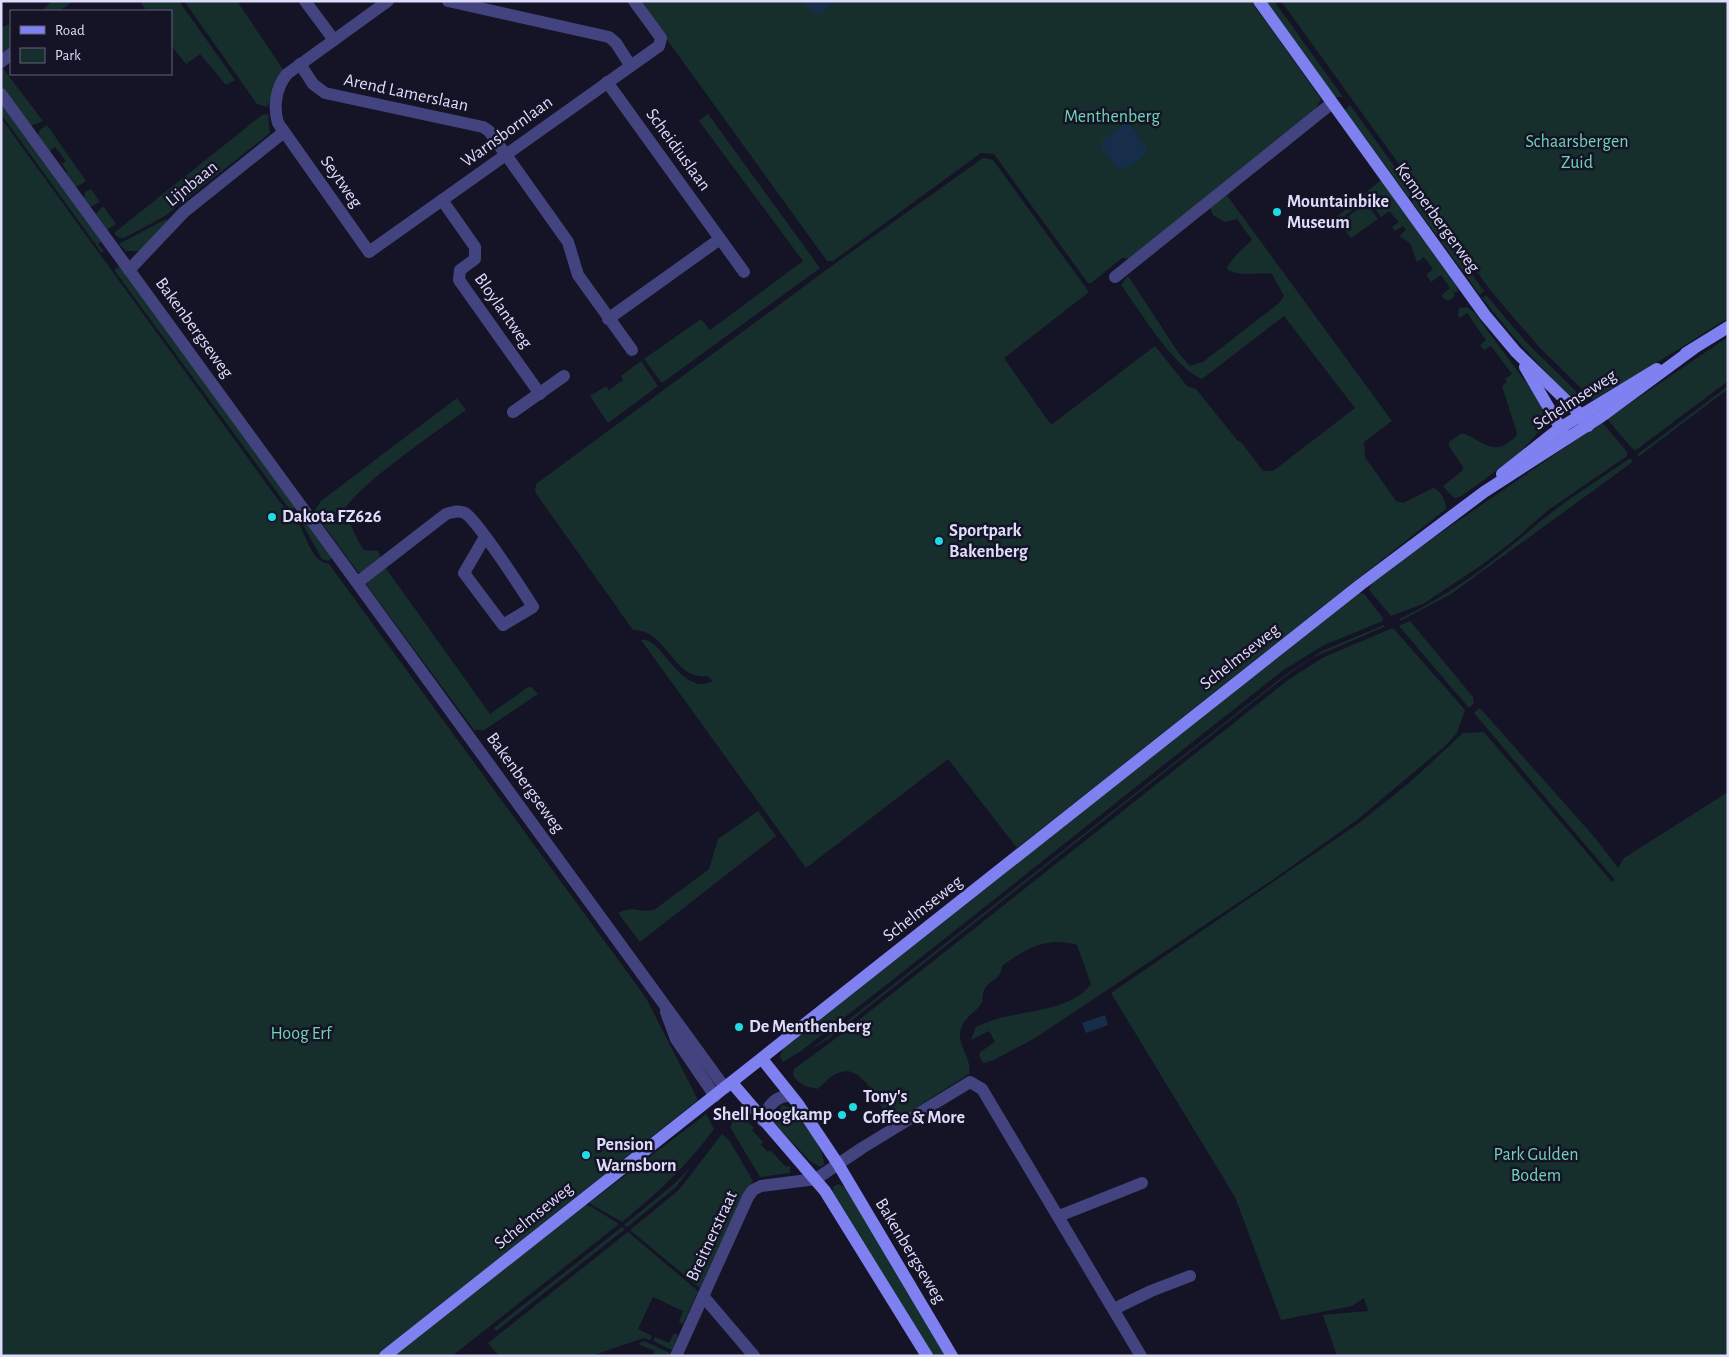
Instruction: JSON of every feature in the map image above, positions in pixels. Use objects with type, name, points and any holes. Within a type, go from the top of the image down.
[{"type":"main road","name":"Kemperbergerweg","points":[[1259,1],[1486,315],[1516,352],[1580,414],[1588,426]]},
{"type":"main road","name":"Schelmseweg","points":[[1484,492],[1507,469],[1580,414],[1693,349],[1728,326]]},
{"type":"main road","name":"Schelmseweg","points":[[385,1356],[762,1060],[1322,615],[1484,492],[1588,426],[1651,382],[1693,349]]},
{"type":"main road","name":"Kemperbergerweg","points":[[1516,352],[1568,439]]},
{"type":"main road","name":"Bakenbergseweg","points":[[762,1060],[791,1096],[838,1164],[952,1356]]},
{"type":"main road","name":"Bakenbergseweg","points":[[729,1085],[816,1179],[927,1356]]},
{"type":"street","points":[[305,1],[334,40]]},
{"type":"street","name":"Seytweg","points":[[369,252],[284,132],[277,117],[278,92],[283,79],[300,64],[388,1]]},
{"type":"street","points":[[448,1],[608,37],[616,43],[630,65]]},
{"type":"street","name":"Warnsbornlaan","points":[[369,252],[659,46],[661,38],[634,1]]},
{"type":"street","name":"Arend Lamerslaan","points":[[300,64],[313,84],[324,93],[483,127],[494,137],[507,154]]},
{"type":"street","name":"Scheidiuslaan","points":[[607,82],[744,272]]},
{"type":"street","name":"Bakenbergseweg","points":[[1,94],[664,1005],[729,1085]]},
{"type":"street","points":[[1115,277],[1332,103]]},
{"type":"street","name":"Lijnbaan","points":[[130,270],[184,212],[284,132]]},
{"type":"street","points":[[507,154],[568,242],[578,275],[632,350]]},
{"type":"street","name":"Bloylantweg","points":[[442,200],[475,247],[475,259],[460,270],[458,280],[540,394]]},
{"type":"street","points":[[608,318],[720,238]]},
{"type":"street","points":[[513,412],[564,376]]},
{"type":"street","points":[[358,582],[446,514],[458,510],[467,514],[485,537],[533,607],[504,626],[464,573],[485,537]]},
{"type":"street","name":"Bakenbergseweg","points":[[664,1005],[676,1039],[715,1096]]},
{"type":"street","points":[[816,1179],[962,1085],[974,1083],[982,1089],[1141,1356]]},
{"type":"street","points":[[763,1121],[767,1108],[775,1100],[784,1095],[791,1096]]},
{"type":"street","name":"Breitnerstraat","points":[[676,1356],[737,1220],[753,1190],[761,1186],[816,1179]]},
{"type":"street","points":[[1059,1216],[1142,1183]]},
{"type":"street","points":[[1114,1309],[1151,1291],[1190,1276]]},
{"type":"street","points":[[703,1296],[754,1356]]},
{"type":"green space","points":[[52,1],[73,1],[61,10],[42,10]]},
{"type":"green space","points":[[140,1],[179,1],[235,80],[226,85],[200,54],[186,64],[172,46],[172,10],[145,10]]},
{"type":"green space","points":[[184,1],[237,1],[284,71],[267,107],[257,104]]},
{"type":"green space","name":"Menthenberg","points":[[639,1],[1251,1],[1321,99],[1315,110],[1130,259],[1122,258],[1091,283],[1088,283],[994,154],[981,153],[833,261],[827,261]]},
{"type":"green space","points":[[1266,1],[1274,1],[1343,97],[1335,97]]},
{"type":"green space","name":"Schaarsbergen Zuid","points":[[1281,1],[1728,1],[1728,318],[1593,400],[1539,347],[1490,290]]},
{"type":"green space","points":[[10,25],[10,49],[1,56],[1,28]]},
{"type":"green space","points":[[1,66],[43,121],[31,126],[1,85]]},
{"type":"green space","points":[[1,104],[101,242],[98,244],[104,251],[101,252],[1,114]]},
{"type":"green space","points":[[1350,105],[1484,291],[1480,295],[1345,110]]},
{"type":"green space","points":[[268,114],[270,133],[165,216],[124,238],[119,238],[114,233],[262,115]]},
{"type":"green space","points":[[708,114],[820,268],[662,383],[644,359],[701,319],[710,330],[803,261],[699,121]]},
{"type":"green space","name":"Hoog Erf","points":[[1,118],[279,501],[295,518],[312,552],[322,562],[329,564],[646,998],[698,1100],[376,1356],[1,1356]]},
{"type":"green space","points":[[47,125],[86,181],[76,187],[62,164],[66,161],[55,147],[50,151],[38,135],[40,130]]},
{"type":"green space","name":"Sportpark Bakenberg","points":[[983,158],[993,160],[1089,292],[1004,358],[1051,425],[1155,346],[1187,386],[1196,389],[1263,471],[1273,471],[1355,408],[1284,316],[1202,379],[1180,364],[1158,338],[1121,285],[1128,276],[1180,355],[1190,366],[1203,362],[1279,303],[1284,296],[1272,274],[1244,274],[1228,270],[1227,267],[1237,254],[1252,240],[1237,219],[1225,222],[1213,215],[1210,207],[1226,194],[1392,421],[1364,442],[1365,457],[1396,501],[1403,503],[1433,488],[1442,496],[1446,509],[1017,848],[948,759],[806,868],[641,640],[649,641],[681,674],[691,681],[701,684],[713,681],[708,676],[696,676],[687,671],[678,664],[654,637],[644,632],[633,630],[535,492],[536,484],[829,268]]},
{"type":"green space","points":[[1381,180],[1455,284],[1459,291],[1453,293],[1455,296],[1450,300],[1446,300],[1441,296],[1450,288],[1441,275],[1431,282],[1426,275],[1433,269],[1424,257],[1417,262],[1410,243],[1399,236],[1406,230],[1403,226],[1395,231],[1392,227],[1399,222],[1389,211],[1381,217],[1368,199],[1336,222],[1334,219]]},
{"type":"green space","points":[[91,189],[100,202],[90,207],[84,198],[85,192]]},
{"type":"green space","points":[[1366,203],[1378,219],[1351,238],[1339,223]]},
{"type":"green space","points":[[103,206],[116,224],[107,230],[96,214]]},
{"type":"green space","points":[[166,219],[168,220],[139,251],[126,251],[119,244]]},
{"type":"green space","points":[[119,266],[295,507],[293,514],[114,270]]},
{"type":"green space","points":[[1486,295],[1526,342],[1587,402],[1570,398],[1513,336],[1482,298]]},
{"type":"green space","points":[[1467,307],[1474,312],[1536,396],[1542,408],[1543,422],[1539,431],[1520,451],[1460,497],[1454,498],[1443,486],[1463,470],[1463,467],[1449,446],[1449,442],[1462,433],[1485,445],[1496,447],[1503,446],[1509,442],[1517,433],[1502,386],[1507,382],[1505,379],[1512,374],[1491,346],[1484,350],[1480,345],[1486,340],[1467,313],[1460,318],[1458,316],[1459,308]]},
{"type":"green space","points":[[1728,337],[1728,381],[1636,450],[1632,448],[1607,419]]},
{"type":"green space","points":[[641,361],[658,386],[608,423],[590,396],[606,386],[609,390],[623,380],[621,376]]},
{"type":"green space","points":[[1728,386],[1728,389],[1638,457],[1638,454]]},
{"type":"green space","points":[[457,398],[466,410],[397,460],[348,504],[343,514],[361,546],[364,550],[378,551],[382,561],[362,573],[358,572],[314,512],[321,501]]},
{"type":"green space","points":[[1602,422],[1627,452],[1627,456],[1547,511],[1483,564],[1423,604],[1391,616],[1369,590],[1372,583],[1413,552]]},
{"type":"green space","points":[[1629,459],[1633,460],[1630,464],[1451,594],[1400,621],[1399,619],[1438,598],[1474,575],[1552,512]]},
{"type":"green space","points":[[298,516],[303,518],[332,558],[328,561],[322,559]]},
{"type":"green space","points":[[385,567],[490,714],[528,687],[531,687],[538,694],[484,730],[474,730],[366,584],[369,579]]},
{"type":"green space","points":[[1359,593],[1364,594],[1383,618],[1383,621],[1324,645],[1282,671],[890,982],[801,1051],[783,1062],[780,1056],[783,1049]]},
{"type":"green space","points":[[1410,621],[1473,697],[1474,703],[1469,708],[1399,626]]},
{"type":"green space","points":[[1384,625],[1384,627],[1312,658],[1286,676],[832,1036],[808,1052],[1285,675],[1322,651]]},
{"type":"green space","points":[[1393,628],[1465,710],[1457,733],[1445,746],[1357,820],[1271,881],[1035,1038],[994,1060],[983,1063],[979,1055],[980,1052],[995,1042],[989,1031],[971,1040],[976,1027],[990,1021],[1068,1002],[1081,994],[1091,984],[1077,945],[1056,942],[1046,943],[1028,950],[1011,960],[1002,966],[997,978],[986,987],[983,992],[982,1002],[962,1026],[960,1039],[970,1068],[969,1074],[893,1122],[889,1119],[866,1083],[859,1076],[851,1072],[842,1072],[832,1076],[817,1089],[803,1085],[795,1078],[793,1075],[794,1069],[835,1039],[1288,680],[1324,657]]},
{"type":"green space","name":"Park Gulden Bodem","points":[[1480,708],[1596,839],[1618,868],[1624,858],[1728,792],[1728,1356],[1337,1356],[1323,1315],[1368,1311],[1364,1298],[1352,1306],[1281,1320],[1235,1197],[1111,993],[1359,823],[1409,783],[1463,733],[1484,732],[1612,882],[1615,880],[1474,713]]},
{"type":"green space","points":[[758,811],[776,836],[640,942],[618,913],[632,909],[654,910],[709,869],[718,839]]},
{"type":"green space","points":[[783,1105],[790,1108],[816,1141],[823,1156],[824,1164],[821,1167],[811,1162],[771,1120],[771,1116]]},
{"type":"green space","points":[[738,1112],[754,1128],[752,1130],[763,1142],[761,1145],[768,1152],[770,1150],[786,1167],[790,1166],[790,1173],[760,1177],[730,1127]]},
{"type":"green space","points":[[706,1114],[714,1129],[671,1179],[622,1222],[589,1203]]},
{"type":"green space","points":[[722,1134],[729,1140],[753,1181],[742,1196],[700,1288],[630,1230],[679,1190]]},
{"type":"green space","points":[[691,1167],[676,1187],[627,1227],[624,1225],[673,1185]]},
{"type":"green space","points":[[838,1184],[846,1188],[950,1356],[932,1356],[832,1194],[833,1187]]},
{"type":"green space","points":[[585,1205],[592,1207],[619,1224],[452,1356],[395,1356]]},
{"type":"green space","points":[[622,1227],[625,1229],[496,1331],[494,1328]]},
{"type":"green space","points":[[628,1232],[698,1291],[683,1324],[679,1322],[683,1311],[653,1297],[638,1329],[652,1336],[650,1340],[644,1338],[591,1356],[499,1356],[488,1343]]},
{"type":"green space","points":[[674,1333],[678,1335],[672,1350],[653,1341],[655,1337],[669,1343]]},
{"type":"green space","points":[[644,1341],[670,1353],[669,1356],[653,1356],[655,1351],[638,1344]]},
{"type":"water","points":[[803,1],[835,1],[820,14],[812,12]]},
{"type":"water","points":[[1125,123],[1130,124],[1147,150],[1135,162],[1119,169],[1101,147],[1102,141]]},
{"type":"water","points":[[1105,1015],[1108,1025],[1086,1033],[1082,1023]]},
{"type":"place","name":"Mountainbike Museum","points":[[1277,212]]},
{"type":"place","name":"Dakota FZ626","points":[[272,517]]},
{"type":"place","name":"Sportpark Bakenberg","points":[[939,541]]},
{"type":"place","name":"De Menthenberg","points":[[739,1027]]},
{"type":"place","name":"Tony's Coffee & More","points":[[853,1107]]},
{"type":"place","name":"Shell Hoogkamp","points":[[842,1115]]},
{"type":"place","name":"Pension Warnsborn","points":[[586,1155]]}]
